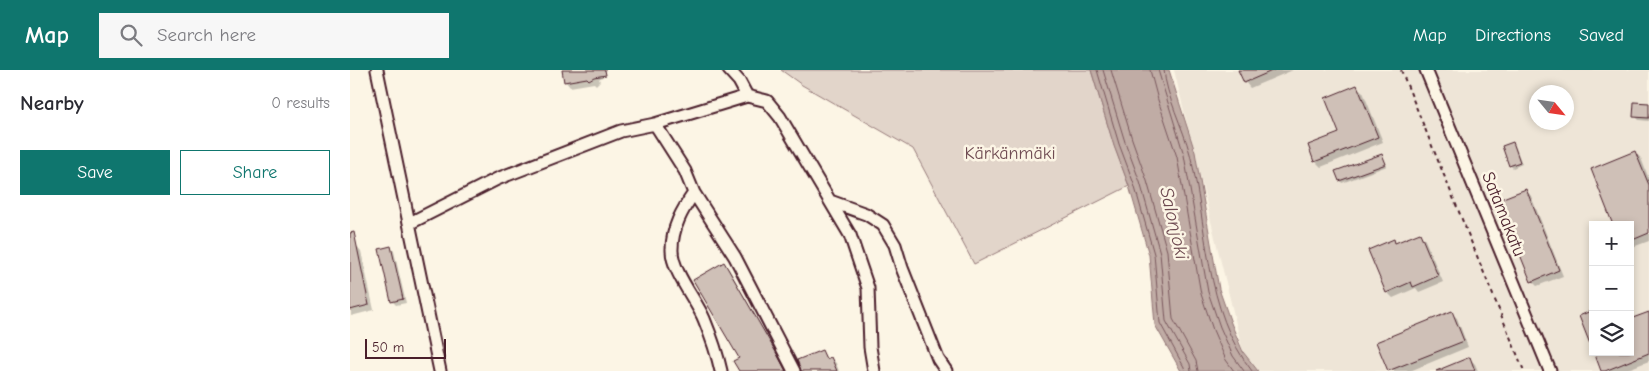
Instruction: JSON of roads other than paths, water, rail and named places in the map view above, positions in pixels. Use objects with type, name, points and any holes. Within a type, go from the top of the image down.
[{"type":"street","points":[[377,70],[440,371]]},
{"type":"street","points":[[729,70],[739,81],[747,96]]},
{"type":"street","name":"Satamakatu","points":[[1426,70],[1550,371]]},
{"type":"street","points":[[410,223],[506,176],[621,131],[655,124],[747,96],[767,101],[780,117],[850,235],[868,288],[870,347],[874,371]]},
{"type":"street","points":[[655,124],[685,171],[694,193],[735,257],[794,371]]},
{"type":"street","points":[[694,193],[684,207],[675,226],[671,251],[679,274],[704,318],[721,371]]},
{"type":"street","points":[[830,201],[866,214],[883,225],[895,245],[924,326],[938,359],[946,371]]},
{"type":"water","name":"Salonjoki","points":[[1091,70],[1169,70],[1195,152],[1219,289],[1243,352],[1258,371],[1181,371],[1155,325],[1149,255],[1129,186],[1114,146]]},
{"type":"park label","name":"Kärkänmäki","points":[[1010,153]]}]
